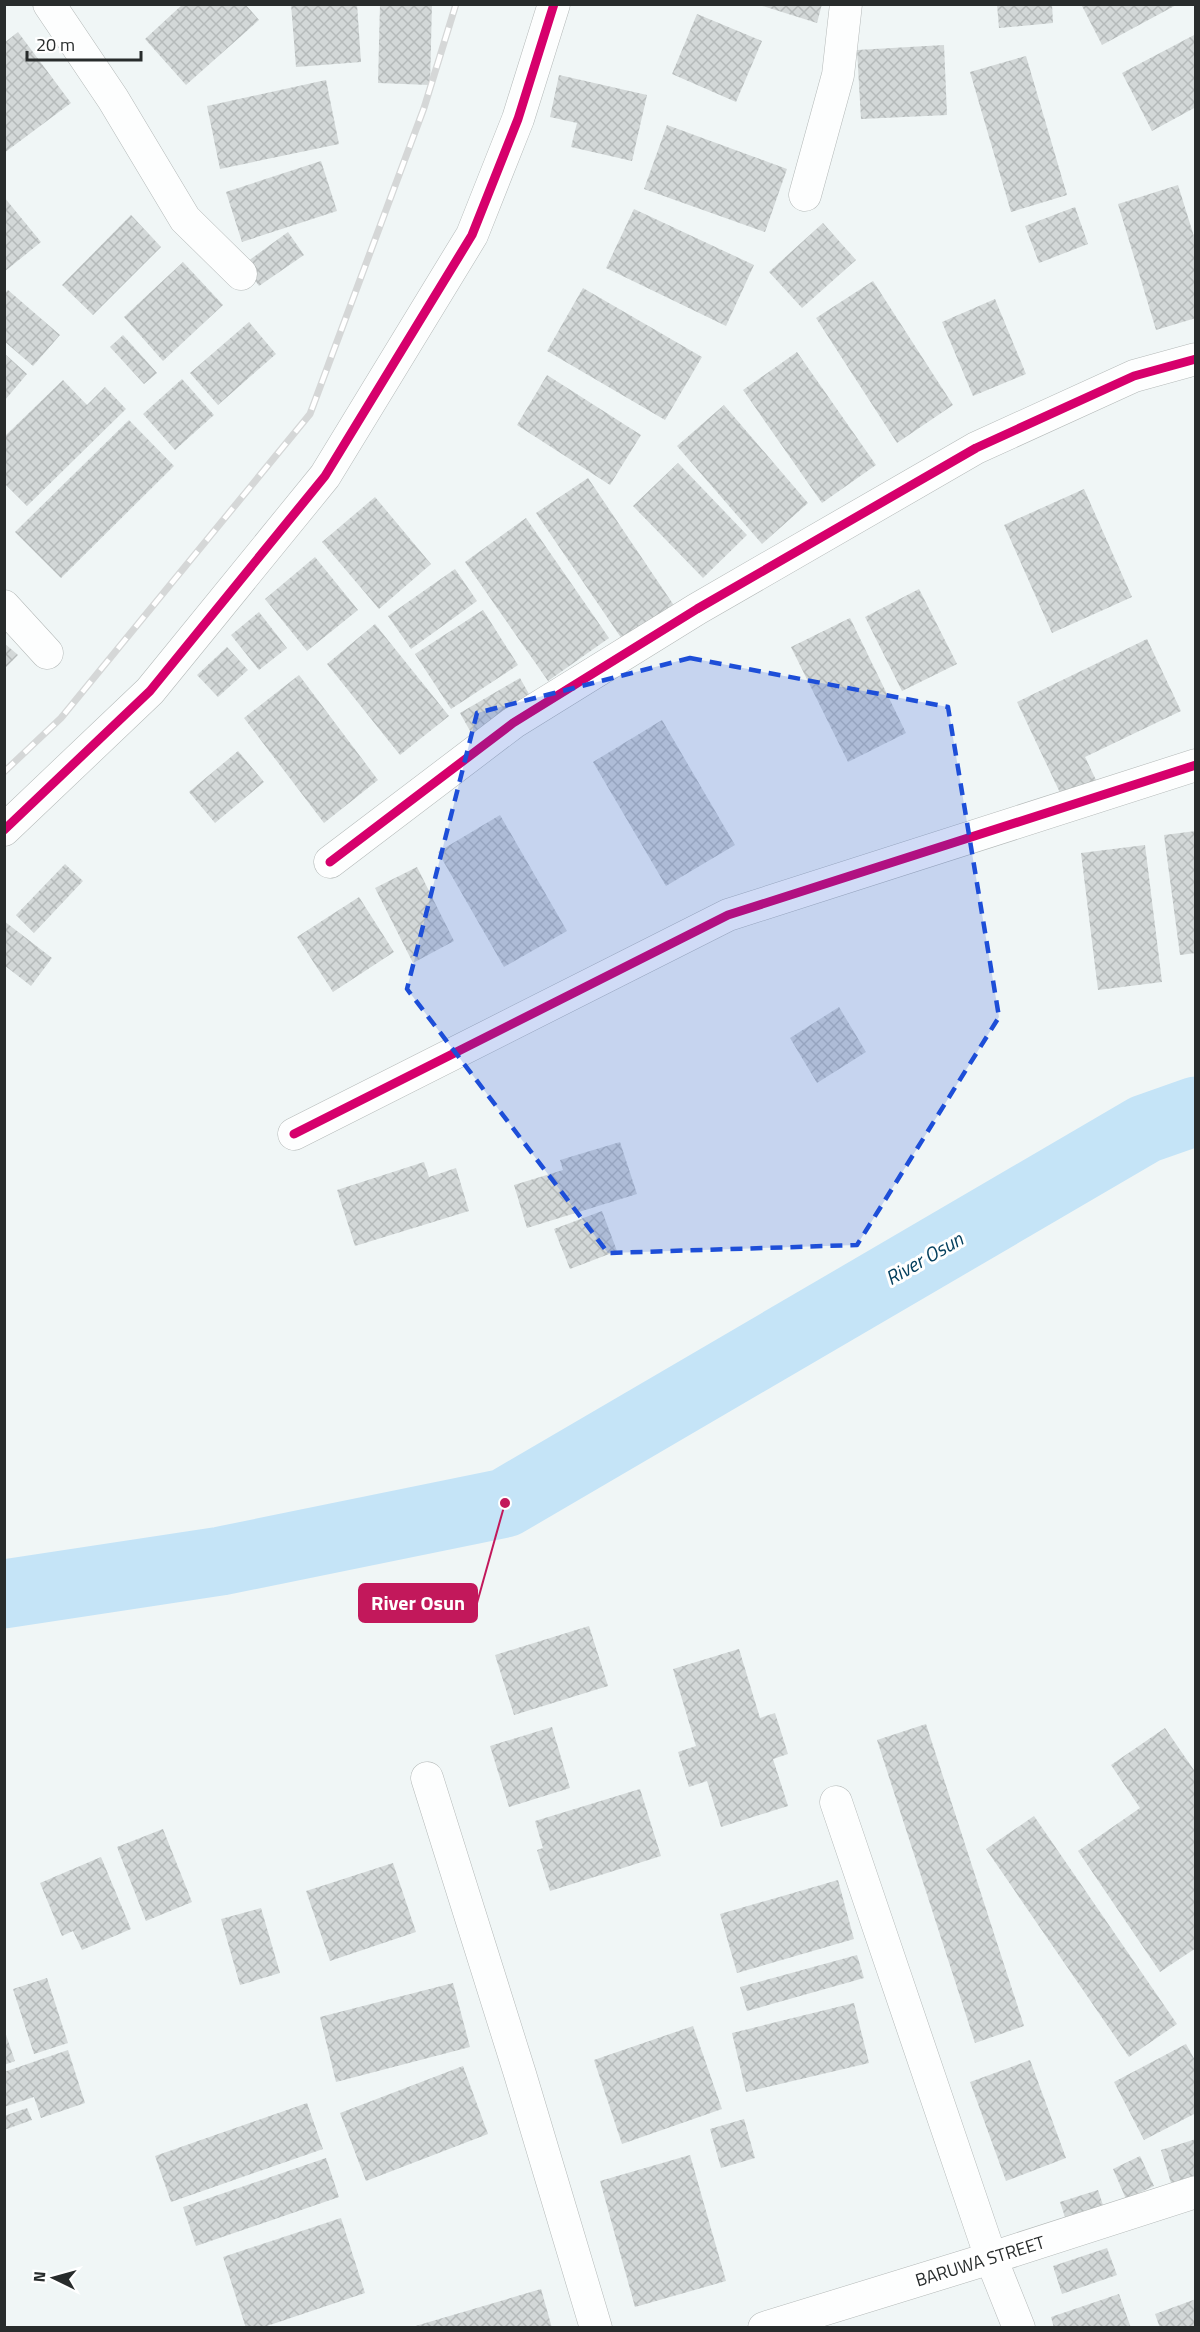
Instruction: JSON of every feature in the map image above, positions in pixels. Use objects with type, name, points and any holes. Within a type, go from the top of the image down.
[{"type":"street","points":[[49,4],[113,99],[185,219],[241,274]]},
{"type":"street","points":[[4,830],[150,692],[325,476],[472,234],[518,119],[554,4]]},
{"type":"street","points":[[805,195],[838,75],[846,4]]},
{"type":"street","points":[[330,862],[513,723],[697,609],[976,448],[1134,376],[1196,359]]},
{"type":"street","points":[[4,606],[47,653]]},
{"type":"street","points":[[294,1134],[728,915],[1196,765]]},
{"type":"street","points":[[428,1778],[596,2328]]},
{"type":"street","points":[[836,1802],[991,2258],[1019,2328]]},
{"type":"street","name":"BARUWA STREET","points":[[764,2328],[1196,2192]]},
{"type":"highlighted area","points":[[690,658],[948,707],[999,1017],[857,1245],[608,1253],[407,989],[477,713]]},
{"type":"building","points":[[183,4],[245,4],[259,20],[186,85],[145,39]]},
{"type":"building","points":[[291,4],[357,4],[361,62],[296,67]]},
{"type":"building","points":[[380,4],[432,4],[430,85],[378,83]]},
{"type":"building","points":[[756,4],[822,4],[817,23]]},
{"type":"building","points":[[997,4],[1052,4],[1053,23],[999,28]]},
{"type":"building","points":[[1081,4],[1178,4],[1102,45]]},
{"type":"building","points":[[697,14],[762,41],[736,102],[672,74]]},
{"type":"building","points":[[18,32],[71,103],[4,153],[4,43]]},
{"type":"building","points":[[1196,34],[1196,107],[1152,131],[1122,73]]},
{"type":"building","points":[[944,45],[947,115],[861,119],[857,50]]},
{"type":"building","points":[[1026,56],[1067,195],[1011,212],[970,72]]},
{"type":"building","points":[[559,75],[647,95],[632,161],[571,147],[577,123],[550,117]]},
{"type":"building","points":[[326,80],[339,144],[220,169],[207,106]]},
{"type":"building","points":[[667,125],[787,169],[765,232],[644,189]]},
{"type":"building","points":[[321,161],[337,211],[242,242],[226,192]]},
{"type":"building","points":[[1178,185],[1196,243],[1196,318],[1156,330],[1118,204]]},
{"type":"building","points":[[4,197],[41,242],[4,272]]},
{"type":"building","points":[[1075,207],[1088,244],[1039,263],[1025,226]]},
{"type":"building","points":[[634,209],[754,265],[726,326],[606,268]]},
{"type":"building","points":[[131,215],[161,247],[93,315],[62,285]]},
{"type":"building","points":[[823,223],[856,260],[802,308],[769,272]]},
{"type":"building","points":[[288,232],[304,255],[259,286],[244,264]]},
{"type":"building","points":[[183,262],[223,305],[163,361],[124,317]]},
{"type":"building","points":[[873,281],[953,405],[897,443],[816,318]]},
{"type":"building","points":[[583,288],[702,357],[665,420],[547,351]]},
{"type":"building","points":[[8,290],[60,335],[33,366],[4,341],[4,294]]},
{"type":"building","points":[[995,299],[1026,374],[973,396],[942,322]]},
{"type":"building","points":[[249,322],[276,354],[218,405],[190,373]]},
{"type":"building","points":[[123,335],[157,373],[144,384],[110,347]]},
{"type":"building","points":[[797,352],[876,465],[822,503],[743,390]]},
{"type":"building","points":[[5,354],[27,374],[5,400]]},
{"type":"building","points":[[547,375],[641,435],[610,485],[517,425]]},
{"type":"building","points":[[182,379],[214,415],[175,450],[143,414]]},
{"type":"building","points":[[63,380],[87,405],[105,387],[126,409],[27,506],[4,483],[4,437]]},
{"type":"building","points":[[724,405],[808,503],[762,544],[677,446]]},
{"type":"building","points":[[129,420],[174,466],[61,578],[15,532]]},
{"type":"building","points":[[678,463],[747,535],[703,578],[633,506]]},
{"type":"building","points":[[588,478],[675,607],[624,642],[536,513]]},
{"type":"building","points":[[1084,489],[1132,597],[1052,633],[1004,525]]},
{"type":"building","points":[[375,497],[431,564],[379,609],[322,542]]},
{"type":"building","points":[[526,518],[609,638],[548,681],[465,562]]},
{"type":"building","points":[[315,557],[358,610],[307,651],[265,599]]},
{"type":"building","points":[[455,569],[477,601],[411,649],[388,616]]},
{"type":"building","points":[[919,589],[957,664],[902,691],[865,617]]},
{"type":"building","points":[[483,610],[518,665],[451,709],[415,654]]},
{"type":"building","points":[[259,612],[287,648],[259,670],[231,635]]},
{"type":"building","points":[[850,618],[906,733],[848,762],[791,647]]},
{"type":"building","points":[[375,624],[449,716],[400,755],[327,664]]},
{"type":"building","points":[[1147,639],[1181,711],[1085,757],[1097,782],[1063,799],[1017,702]]},
{"type":"building","points":[[4,643],[18,655],[4,669]]},
{"type":"building","points":[[227,647],[248,670],[218,697],[197,675]]},
{"type":"building","points":[[299,675],[378,780],[324,823],[244,718]]},
{"type":"building","points":[[520,678],[534,703],[474,738],[460,713]]},
{"type":"building","points":[[662,720],[735,845],[666,886],[593,762]]},
{"type":"building","points":[[238,751],[264,782],[215,823],[189,792]]},
{"type":"building","points":[[500,815],[567,931],[504,967],[438,852]]},
{"type":"building","points":[[1196,831],[1196,953],[1180,955],[1164,835]]},
{"type":"building","points":[[1145,845],[1162,982],[1098,990],[1081,853]]},
{"type":"building","points":[[65,864],[83,881],[34,933],[16,915]]},
{"type":"building","points":[[417,867],[454,941],[413,963],[375,888]]},
{"type":"building","points":[[359,897],[394,952],[333,992],[297,937]]},
{"type":"building","points":[[4,921],[52,958],[31,986],[4,965]]},
{"type":"building","points":[[839,1007],[866,1052],[817,1083],[790,1038]]},
{"type":"building","points":[[620,1142],[637,1194],[527,1228],[514,1185],[563,1170],[560,1160]]},
{"type":"building","points":[[424,1162],[429,1177],[456,1168],[469,1211],[355,1246],[337,1190]]},
{"type":"building","points":[[602,1211],[617,1251],[570,1269],[554,1229]]},
{"type":"building","points":[[589,1626],[608,1686],[514,1715],[495,1655]]},
{"type":"building","points":[[739,1649],[760,1718],[775,1713],[788,1754],[773,1759],[788,1806],[721,1827],[707,1781],[689,1787],[678,1752],[696,1746],[673,1669]]},
{"type":"building","points":[[926,1724],[1024,2026],[975,2043],[877,1740]]},
{"type":"building","points":[[552,1727],[570,1788],[509,1807],[490,1746]]},
{"type":"building","points":[[1165,1728],[1196,1773],[1196,1948],[1160,1972],[1078,1851],[1140,1808],[1111,1765]]},
{"type":"building","points":[[640,1789],[661,1856],[550,1891],[537,1850],[543,1848],[535,1821]]},
{"type":"building","points":[[1034,1816],[1177,2024],[1129,2057],[986,1849]]},
{"type":"building","points":[[163,1829],[192,1902],[146,1921],[117,1847]]},
{"type":"building","points":[[101,1857],[131,1929],[82,1950],[73,1931],[62,1936],[40,1883]]},
{"type":"building","points":[[393,1863],[416,1932],[330,1961],[306,1891]]},
{"type":"building","points":[[838,1880],[854,1939],[737,1973],[720,1914]]},
{"type":"building","points":[[261,1908],[280,1973],[240,1985],[221,1919]]},
{"type":"building","points":[[857,1955],[864,1978],[747,2011],[740,1987]]},
{"type":"building","points":[[47,1978],[68,2043],[34,2054],[13,1989]]},
{"type":"building","points":[[453,1983],[470,2047],[336,2082],[320,2017]]},
{"type":"building","points":[[854,2003],[869,2063],[746,2092],[732,2033]]},
{"type":"building","points":[[693,2026],[722,2109],[622,2144],[594,2060]]},
{"type":"building","points":[[4,2033],[15,2061],[4,2065]]},
{"type":"building","points":[[1186,2044],[1196,2062],[1196,2113],[1144,2140],[1114,2082]]},
{"type":"building","points":[[68,2050],[85,2103],[41,2118],[34,2097],[4,2107],[4,2072]]},
{"type":"building","points":[[1030,2060],[1066,2158],[1006,2181],[970,2082]]},
{"type":"building","points":[[463,2066],[488,2134],[366,2181],[340,2113]]},
{"type":"building","points":[[307,2103],[323,2149],[171,2202],[155,2156]]},
{"type":"building","points":[[27,2108],[32,2120],[4,2130],[4,2116]]},
{"type":"building","points":[[744,2119],[755,2158],[721,2168],[710,2129]]},
{"type":"building","points":[[1196,2139],[1196,2175],[1171,2183],[1161,2150]]},
{"type":"building","points":[[690,2155],[726,2281],[635,2307],[600,2181]]},
{"type":"building","points":[[1140,2156],[1154,2186],[1126,2199],[1113,2169]]},
{"type":"building","points":[[326,2158],[339,2197],[196,2246],[183,2207]]},
{"type":"building","points":[[1098,2190],[1103,2205],[1065,2217],[1060,2202]]},
{"type":"building","points":[[341,2218],[365,2293],[261,2328],[246,2328],[223,2257]]},
{"type":"building","points":[[1107,2248],[1117,2275],[1062,2294],[1053,2266]]},
{"type":"building","points":[[541,2289],[552,2328],[412,2328],[412,2327]]},
{"type":"building","points":[[1119,2294],[1131,2328],[1054,2328],[1051,2317]]},
{"type":"building","points":[[1196,2299],[1196,2328],[1160,2328],[1155,2314]]},
{"type":"waterway","name":"River Osun","points":[[4,1594],[221,1561],[505,1503],[1145,1129],[1196,1111]]},
{"type":"railway","points":[[4,772],[61,718],[310,414],[424,108],[456,4]]},
{"type":"cycle path","points":[[4,830],[150,691],[325,476],[472,235],[518,119],[554,4]]},
{"type":"cycle path","points":[[330,862],[513,723],[697,609],[976,448],[1134,376],[1196,359]]},
{"type":"cycle path","points":[[294,1134],[728,915],[1196,765]]},
{"type":"place","name":"River Osun","points":[[505,1503]]}]
